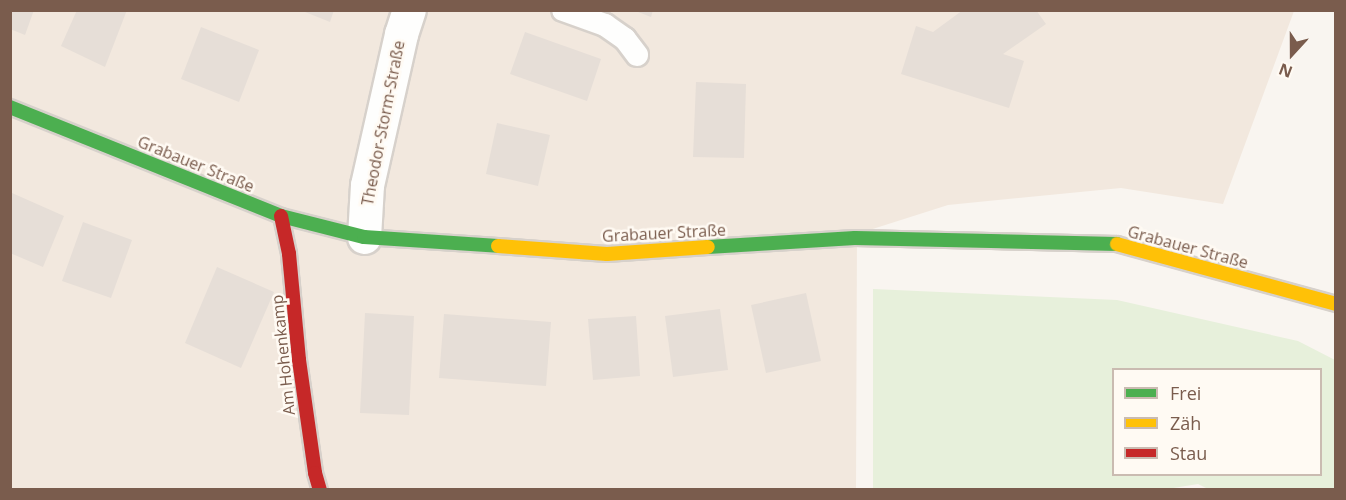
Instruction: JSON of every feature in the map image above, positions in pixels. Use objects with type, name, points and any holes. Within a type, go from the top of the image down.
[{"type":"main road","name":"Grabauer Straße","points":[[10,107],[280,216],[364,237],[608,254],[855,238],[1120,244],[1335,304]]},
{"type":"main road","name":"Am Hohenkamp","points":[[280,216],[289,254],[299,360],[315,473],[320,489]]},
{"type":"street","name":"Theodor-Storm-Straße","points":[[364,237],[367,185],[401,34],[409,10]]},
{"type":"lane","points":[[563,10],[605,25],[625,39],[637,55]]},
{"type":"shaded area","points":[[10,11],[1294,11],[1223,204],[1121,188],[948,205],[857,234],[856,490],[11,489]]},
{"type":"green space","points":[[873,289],[1117,300],[1298,341],[1335,360],[1335,489],[1210,490],[1198,484],[1161,490],[873,489]]},
{"type":"building","points":[[10,10],[34,10],[25,35],[10,29]]},
{"type":"building","points":[[77,10],[127,10],[105,67],[61,46]]},
{"type":"building","points":[[300,10],[334,10],[330,22]]},
{"type":"building","points":[[633,10],[653,10],[651,17]]},
{"type":"building","points":[[963,10],[1036,10],[1046,24],[1003,54],[1024,61],[1009,108],[901,74],[916,26],[933,32]]},
{"type":"building","points":[[201,27],[259,50],[239,102],[181,79]]},
{"type":"building","points":[[525,32],[601,59],[587,101],[510,74]]},
{"type":"building","points":[[696,82],[746,84],[744,158],[693,157]]},
{"type":"building","points":[[497,123],[550,135],[538,186],[486,174]]},
{"type":"building","points":[[12,193],[64,216],[43,267],[10,253]]},
{"type":"building","points":[[83,222],[132,240],[111,298],[62,281]]},
{"type":"building","points":[[217,267],[274,292],[241,368],[185,343]]},
{"type":"building","points":[[806,293],[821,361],[766,373],[751,305]]},
{"type":"building","points":[[720,309],[728,370],[673,377],[665,316]]},
{"type":"building","points":[[365,313],[414,316],[409,415],[360,413]]},
{"type":"building","points":[[444,314],[551,322],[546,386],[439,378]]},
{"type":"building","points":[[636,316],[640,376],[593,380],[588,319]]},
{"type":"traffic: fast","points":[[10,107],[281,216],[364,237],[498,246]]},
{"type":"traffic: fast","points":[[708,247],[855,238],[1117,244]]},
{"type":"traffic: slow","points":[[1117,244],[1336,304]]},
{"type":"traffic: slow","points":[[498,246],[607,254],[708,247]]},
{"type":"traffic: jam","points":[[281,216],[289,254],[299,360],[315,473],[320,490]]}]
